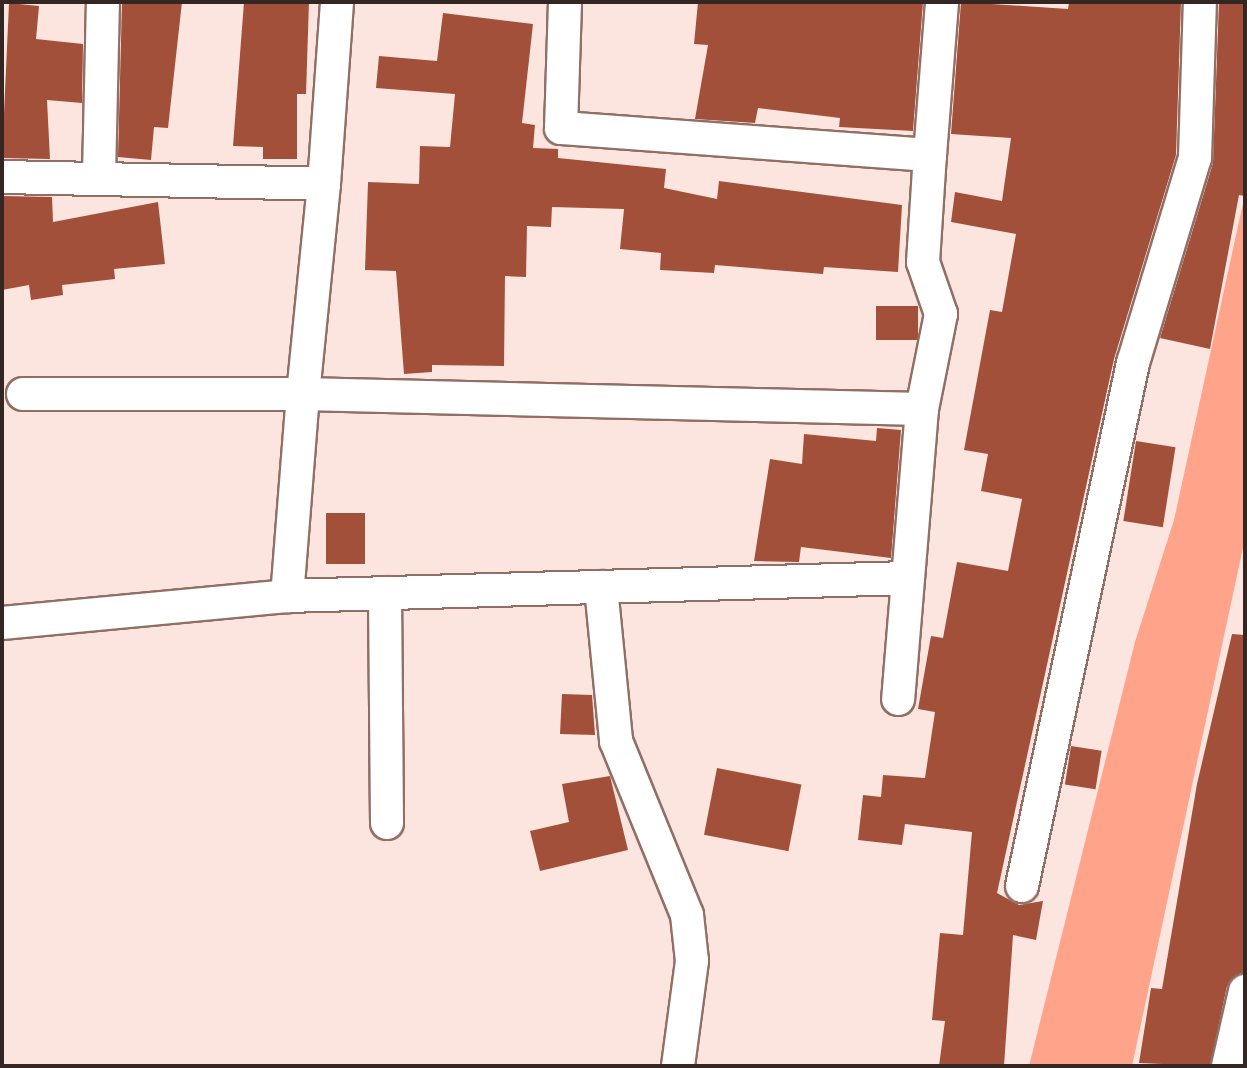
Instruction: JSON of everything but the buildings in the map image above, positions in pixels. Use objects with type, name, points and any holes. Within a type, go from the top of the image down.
[{"type":"street","points":[[99,176],[103,2]]},
{"type":"street","points":[[287,596],[337,2]]},
{"type":"street","points":[[565,2],[561,128],[930,155]]},
{"type":"street","points":[[898,699],[922,409],[941,314],[923,262],[942,2]]},
{"type":"street","points":[[1022,886],[1133,363],[1195,158],[1200,2]]},
{"type":"street","points":[[2,177],[99,176],[324,184]]},
{"type":"street","points":[[23,394],[303,394],[922,409]]},
{"type":"street","points":[[2,623],[287,596],[908,578]]},
{"type":"street","points":[[601,587],[616,741],[687,915],[692,961],[678,1066]]},
{"type":"street","points":[[385,593],[387,823]]},
{"type":"street","points":[[1228,1066],[1245,991]]},
{"type":"shaded area","points":[[1245,194],[1245,538],[1132,1066],[1029,1066],[1135,642],[1174,520]]}]
